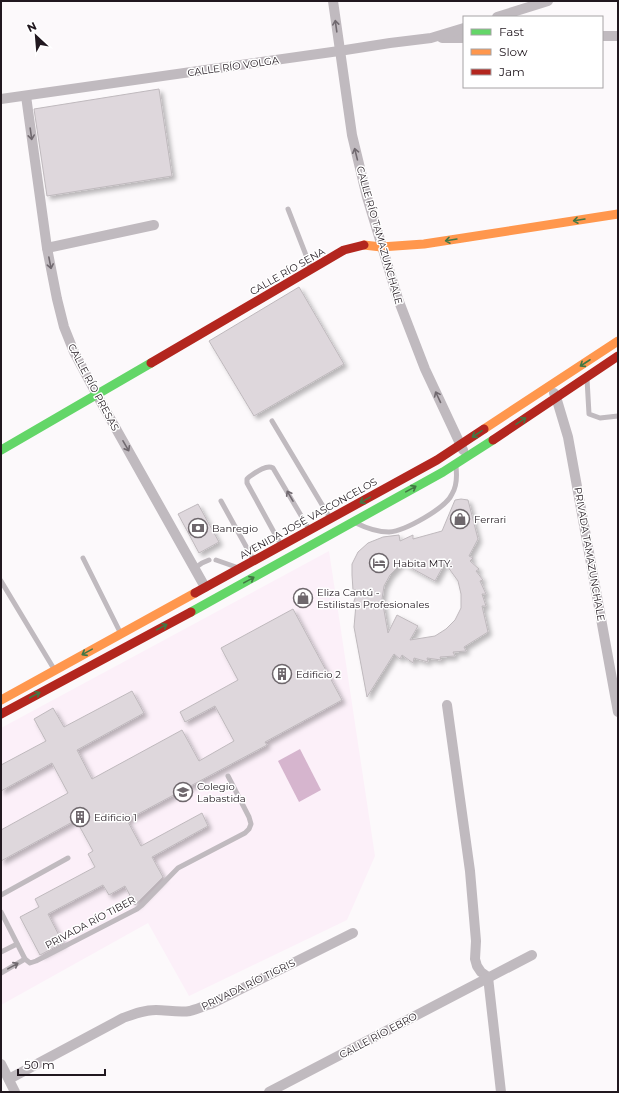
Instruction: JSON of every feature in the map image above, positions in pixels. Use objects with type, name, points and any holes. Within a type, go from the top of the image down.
[{"type":"main road","name":"CALLE RÍO SENA","points":[[1,450],[344,250],[366,246],[381,247],[424,244],[618,214]]},
{"type":"main road","name":"AVENIDA JOSÉ VASCONCELOS","points":[[1,700],[437,460],[618,341]]},
{"type":"main road","points":[[1,714],[222,595],[455,464],[618,356]]},
{"type":"street","name":"CALLE RÍO TAMAZUNCHALE","points":[[333,1],[352,135],[381,247],[398,299],[425,369],[467,457]]},
{"type":"street","points":[[500,16],[548,1]]},
{"type":"street","name":"CALLE RÍO VOLGA","points":[[1,99],[339,51],[390,42],[431,38],[463,28]]},
{"type":"street","points":[[603,36],[618,36]]},
{"type":"street","points":[[431,38],[463,38]]},
{"type":"street","name":"CALLE RÍO PRESAS","points":[[26,96],[47,248],[64,327],[74,352],[97,395],[205,587]]},
{"type":"street","points":[[47,248],[154,225]]},
{"type":"street","name":"PRIVADA TAMAZUNCHALE","points":[[549,386],[556,397],[568,437],[618,712]]},
{"type":"street","points":[[447,705],[470,871],[476,941],[475,959],[481,972],[488,977],[501,1092]]},
{"type":"street","name":"PRIVADA RÍO TIGRIS","points":[[9,1079],[123,1018],[146,1010],[180,1012],[190,1011],[205,1006],[353,933]]},
{"type":"street","name":"CALLE RÍO EBRO","points":[[269,1092],[532,955]]},
{"type":"street","points":[[1,1064],[15,1092]]},
{"type":"lane","points":[[288,208],[312,269]]},
{"type":"lane","points":[[587,376],[589,414],[600,418],[618,416]]},
{"type":"lane","points":[[272,421],[331,518]]},
{"type":"lane","points":[[354,522],[369,529],[389,532],[399,530],[420,520],[437,510],[452,496],[456,484],[457,474],[455,464]]},
{"type":"lane","points":[[282,546],[247,483],[247,478],[266,467],[270,466],[273,468],[310,530]]},
{"type":"lane","points":[[221,500],[254,560]]},
{"type":"lane","points":[[83,558],[127,646]]},
{"type":"lane","points":[[195,568],[209,560]]},
{"type":"lane","points":[[216,560],[239,568]]},
{"type":"lane","points":[[1,581],[54,670]]},
{"type":"lane","name":"PRIVADA RÍO TIBER","points":[[1,973],[25,959],[30,963],[36,961],[137,908],[142,905],[178,868],[245,833],[251,824],[249,817],[228,776]]},
{"type":"lane","points":[[1,895],[68,858]]},
{"type":"lane","points":[[1,912],[25,959]]},
{"type":"lane","points":[[1,952],[17,944]]},
{"type":"shaded area","name":"Colegio Labastida","points":[[329,551],[375,856],[347,920],[189,996],[148,923],[1,1005],[1,728]]},
{"type":"shaded area","points":[[300,749],[321,790],[299,802],[278,761]]},
{"type":"building","points":[[159,89],[172,176],[47,196],[34,109]]},
{"type":"building","points":[[299,287],[344,364],[254,416],[209,341]]},
{"type":"building","points":[[455,500],[468,500],[478,539],[469,556],[473,558],[470,561],[479,569],[476,571],[483,580],[480,581],[486,594],[482,594],[486,606],[482,606],[488,632],[464,647],[466,651],[453,652],[455,656],[440,657],[441,660],[427,658],[428,662],[414,658],[413,663],[402,655],[400,659],[394,654],[367,697],[354,627],[356,604],[353,604],[358,590],[353,590],[352,564],[358,552],[368,543],[383,537],[399,535],[400,541],[413,535],[413,539],[442,531]],"holes":[[[402,563],[435,581],[445,563],[458,581],[461,594],[461,608],[455,620],[446,629],[435,636],[410,640],[418,626],[397,615],[388,633],[382,599],[384,586],[390,575]]]},
{"type":"building","name":"Banregio","points":[[198,504],[219,542],[199,553],[178,514]]},
{"type":"building","name":"Edificio 1","points":[[293,609],[342,700],[265,742],[267,745],[127,820],[141,846],[202,813],[208,826],[152,857],[163,877],[135,905],[125,886],[109,895],[103,885],[48,914],[63,943],[40,955],[20,917],[39,907],[35,899],[95,867],[88,854],[93,851],[76,820],[1,861],[1,830],[68,793],[52,763],[1,791],[1,765],[46,741],[34,719],[53,708],[64,727],[132,691],[144,713],[77,750],[92,779],[182,730],[199,761],[234,741],[215,706],[185,722],[180,712],[238,680],[221,648]]},
{"type":"traffic: fast","points":[[1,450],[151,363]]},
{"type":"traffic: fast","points":[[191,612],[443,472],[493,440]]},
{"type":"traffic: slow","points":[[364,245],[381,247],[424,244],[618,214]]},
{"type":"traffic: slow","points":[[484,429],[618,341]]},
{"type":"traffic: slow","points":[[1,700],[195,593]]},
{"type":"traffic: jam","points":[[151,363],[344,250],[364,245]]},
{"type":"traffic: jam","points":[[493,440],[618,356]]},
{"type":"traffic: jam","points":[[195,593],[437,460],[484,429]]},
{"type":"traffic: jam","points":[[1,714],[191,612]]},
{"type":"place","name":"Ferrari","points":[[460,519]]},
{"type":"place","name":"Banregio","points":[[198,528]]},
{"type":"place","name":"Habita MTY.","points":[[379,563]]},
{"type":"place","name":"Eliza Cantú - Estilistas Profesionales","points":[[303,598]]},
{"type":"place","name":"Edificio 2","points":[[282,674]]},
{"type":"place","name":"Colegio Labastida","points":[[183,792]]},
{"type":"place","name":"Edificio 1","points":[[80,817]]}]
